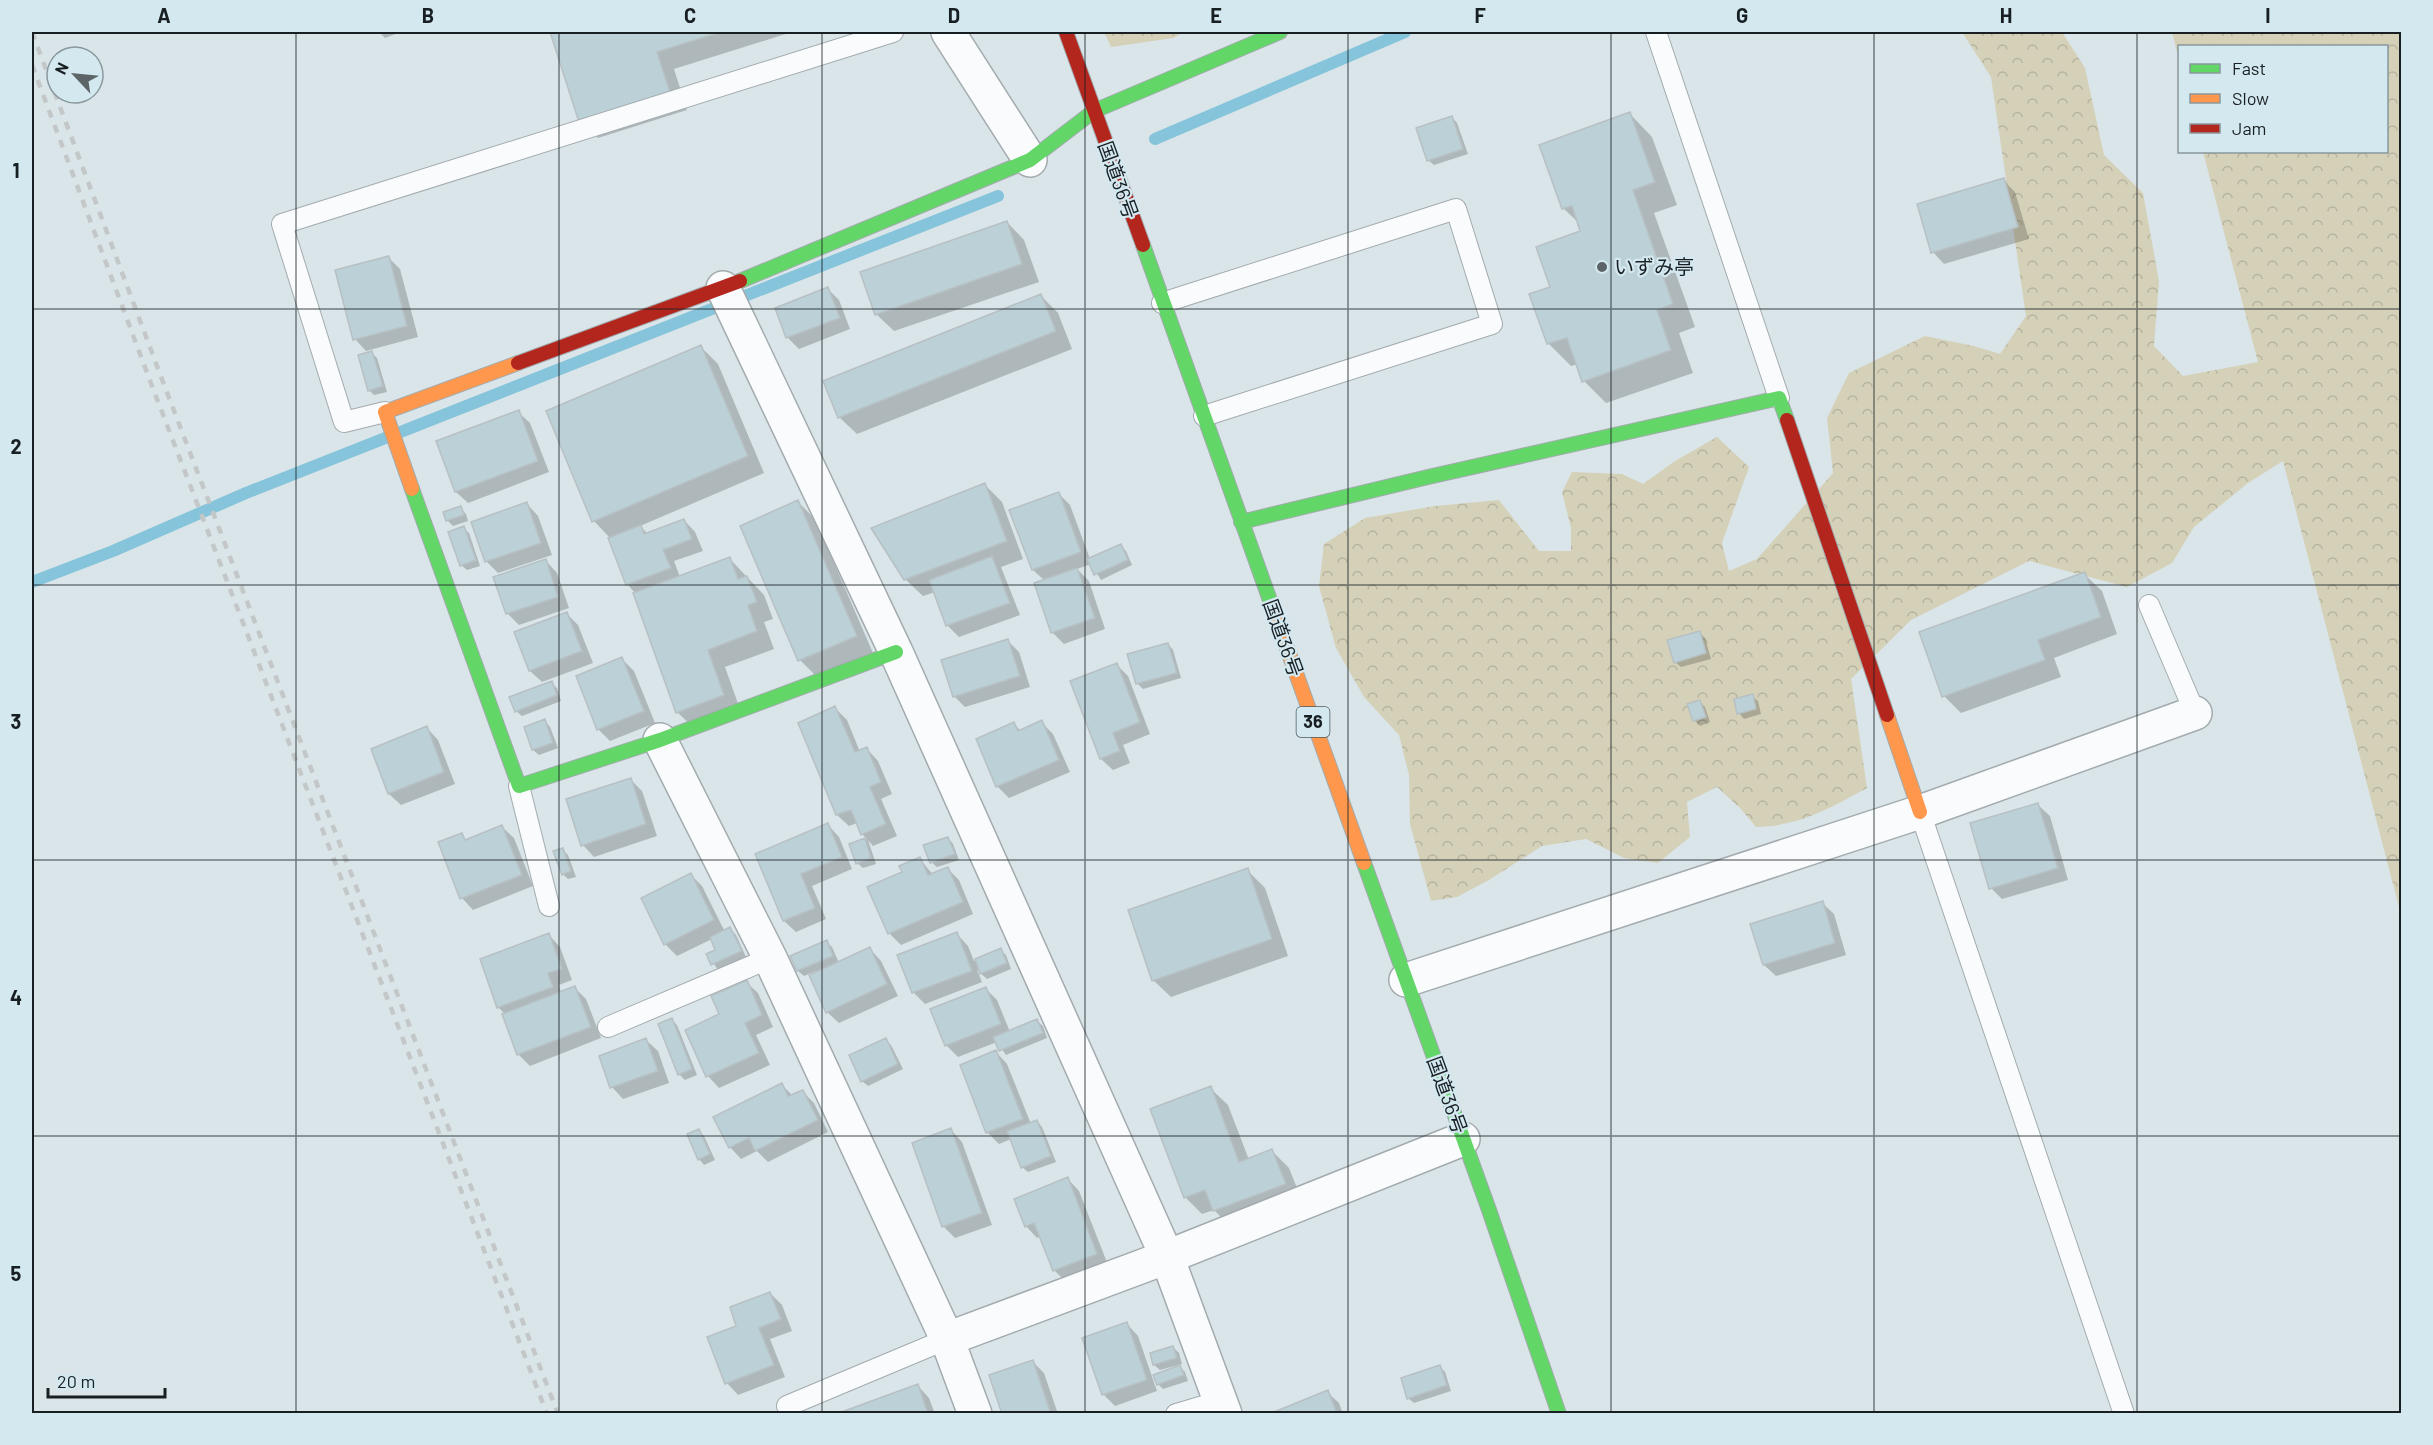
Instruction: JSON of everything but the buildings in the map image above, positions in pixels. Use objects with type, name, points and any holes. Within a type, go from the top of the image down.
[{"type":"main road","name":"国道36号","points":[[1066,32],[1559,1413]]},
{"type":"main road","points":[[896,652],[660,740],[519,786],[386,411],[723,288],[1030,160],[1094,111],[1280,32]]},
{"type":"main road","points":[[1241,522],[1440,474],[1779,398],[1920,812]]},
{"type":"street","points":[[948,32],[1030,160]]},
{"type":"street","points":[[723,288],[896,652],[1167,1257],[1222,1407]]},
{"type":"street","points":[[1406,980],[1920,812],[2195,713]]},
{"type":"street","points":[[660,740],[770,958],[947,1339],[975,1413]]},
{"type":"street","points":[[947,1339],[1167,1257],[1462,1139]]},
{"type":"lane","points":[[386,411],[344,422],[282,224],[893,32]]},
{"type":"lane","points":[[1656,32],[1779,398]]},
{"type":"lane","points":[[1162,303],[1456,209],[1492,324],[1204,416]]},
{"type":"lane","points":[[2149,605],[2195,713]]},
{"type":"lane","points":[[519,786],[549,906]]},
{"type":"lane","points":[[1920,812],[2124,1413]]},
{"type":"lane","points":[[608,1026],[770,958]]},
{"type":"lane","points":[[787,1406],[947,1339]]},
{"type":"lane","points":[[1176,1413],[1222,1407]]},
{"type":"green space","points":[[1104,32],[1183,32],[1174,38],[1111,47]]},
{"type":"green space","points":[[1962,32],[2062,32],[2085,68],[2104,155],[2143,193],[2159,281],[2154,346],[2183,376],[2258,362],[2203,153],[2388,153],[2388,45],[2178,45],[2178,56],[2172,32],[2401,32],[2401,915],[2283,461],[2248,483],[2194,527],[2172,563],[2127,587],[2029,561],[1911,620],[1851,679],[1867,788],[1840,803],[1800,820],[1756,827],[1740,808],[1717,787],[1687,802],[1690,837],[1658,863],[1624,858],[1586,839],[1542,846],[1489,880],[1457,897],[1431,901],[1410,824],[1409,775],[1399,735],[1364,697],[1336,648],[1319,586],[1324,544],[1365,518],[1435,506],[1499,500],[1539,551],[1571,551],[1571,528],[1562,492],[1572,472],[1622,474],[1643,484],[1675,461],[1717,437],[1749,467],[1722,543],[1729,571],[1757,559],[1833,473],[1827,418],[1849,373],[1925,336],[2000,354],[2026,316],[1991,77]]},
{"type":"waterway","points":[[1155,139],[1405,32]]},
{"type":"waterway","points":[[32,582],[113,551],[246,493],[998,196]]},
{"type":"railway","points":[[32,32],[163,382],[558,1414]]},
{"type":"railway","points":[[32,65],[152,386],[547,1414]]},
{"type":"traffic: fast","points":[[740,281],[1030,160],[1094,111],[1280,32]]},
{"type":"traffic: fast","points":[[1143,245],[1277,620]]},
{"type":"traffic: fast","points":[[1241,522],[1428,477],[1779,398],[1787,420]]},
{"type":"traffic: fast","points":[[412,489],[519,786],[660,740],[896,652]]},
{"type":"traffic: fast","points":[[1364,863],[1489,1210],[1559,1414]]},
{"type":"traffic: slow","points":[[412,489],[385,412],[518,363]]},
{"type":"traffic: slow","points":[[1277,620],[1364,863]]},
{"type":"traffic: slow","points":[[1887,715],[1920,812]]},
{"type":"traffic: jam","points":[[1066,32],[1143,245]]},
{"type":"traffic: jam","points":[[518,363],[740,281]]},
{"type":"traffic: jam","points":[[1787,420],[1887,715]]},
{"type":"place","name":"いずみ亭","points":[[1602,267]]}]
